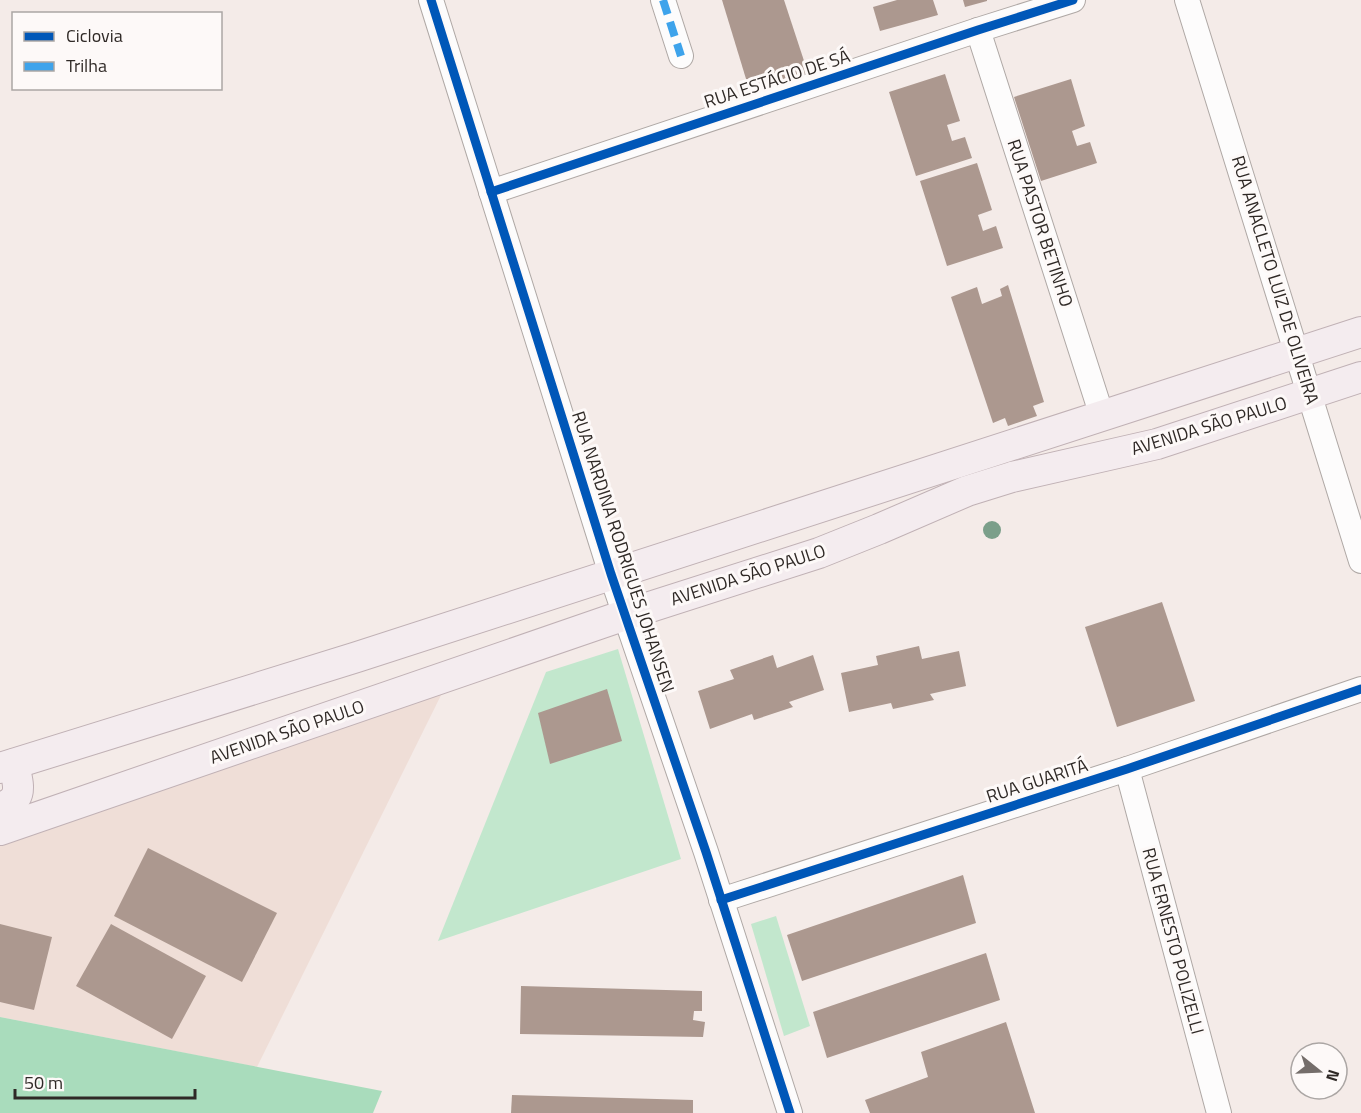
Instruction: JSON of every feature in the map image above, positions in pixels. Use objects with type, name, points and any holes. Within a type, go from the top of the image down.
[{"type":"main road","points":[[0,808],[10,804],[17,797],[19,787],[7,766],[357,657],[1361,332]]},
{"type":"main road","name":"AVENIDA SÃO PAULO","points":[[0,830],[625,615],[819,553],[966,491],[1012,477],[1157,444],[1361,377]]},
{"type":"street","name":"RUA NARDINA RODRIGUES JOHANSEN","points":[[431,0],[611,574],[790,1113]]},
{"type":"street","points":[[663,0],[681,56]]},
{"type":"street","name":"RUA ESTÁCIO DE SÁ","points":[[491,192],[1073,0]]},
{"type":"street","name":"RUA ANACLETO LUIZ DE OLIVEIRA","points":[[1187,0],[1361,561]]},
{"type":"street","name":"RUA PASTOR BETINHO","points":[[978,30],[1102,416]]},
{"type":"street","name":"RUA GUARITÁ","points":[[721,900],[1127,769],[1361,689]]},
{"type":"street","name":"RUA ERNESTO POLIZELLI","points":[[1127,769],[1219,1113]]},
{"type":"shaded area","points":[[451,675],[257,1067],[0,1017],[0,830]]},
{"type":"green space","points":[[618,649],[681,859],[438,941],[546,672]]},
{"type":"green space","points":[[776,916],[810,1026],[784,1036],[751,924]]},
{"type":"green space","points":[[0,1017],[382,1091],[373,1113],[0,1113]]},
{"type":"building","points":[[722,0],[784,0],[808,73],[750,92]]},
{"type":"building","points":[[897,0],[933,0],[938,15],[880,31],[873,7]]},
{"type":"building","points":[[963,0],[987,0],[987,1],[965,7]]},
{"type":"building","points":[[945,74],[960,121],[947,125],[952,141],[965,137],[972,158],[916,176],[889,92]]},
{"type":"building","points":[[1071,79],[1085,126],[1072,131],[1077,146],[1090,142],[1097,163],[1041,181],[1014,97]]},
{"type":"building","points":[[977,163],[992,210],[978,215],[983,231],[996,226],[1003,248],[947,266],[920,181]]},
{"type":"building","points":[[1008,285],[1044,402],[1033,406],[1037,416],[1008,426],[1005,418],[993,423],[951,297],[977,287],[982,304],[1002,296],[1000,289]]},
{"type":"building","points":[[1162,602],[1195,701],[1117,727],[1085,627]]},
{"type":"building","points":[[919,646],[922,659],[959,651],[966,686],[930,694],[934,700],[893,709],[891,703],[849,712],[841,673],[878,665],[876,656]]},
{"type":"building","points":[[773,655],[777,668],[813,655],[824,690],[789,702],[793,707],[754,720],[752,714],[710,729],[698,691],[734,679],[730,670]]},
{"type":"building","points":[[607,689],[622,741],[550,764],[538,713]]},
{"type":"building","points":[[148,848],[277,913],[242,982],[114,916]]},
{"type":"building","points":[[963,875],[976,923],[802,981],[787,935]]},
{"type":"building","points":[[0,924],[52,937],[34,1010],[0,1002]]},
{"type":"building","points":[[111,924],[206,976],[172,1039],[76,986]]},
{"type":"building","points":[[986,953],[1000,1000],[827,1058],[813,1012]]},
{"type":"building","points":[[521,986],[702,991],[702,1011],[694,1011],[693,1020],[705,1022],[703,1037],[520,1034]]},
{"type":"building","points":[[1006,1022],[1035,1113],[870,1113],[865,1100],[928,1077],[921,1052]]},
{"type":"building","points":[[512,1095],[693,1100],[693,1113],[511,1113]]},
{"type":"marked path","points":[[663,0],[681,56]]},
{"type":"cycle path","points":[[431,0],[611,574],[706,852],[790,1113]]},
{"type":"cycle path","points":[[491,192],[1073,0]]},
{"type":"cycle path","points":[[721,900],[1127,769],[1361,689]]}]
